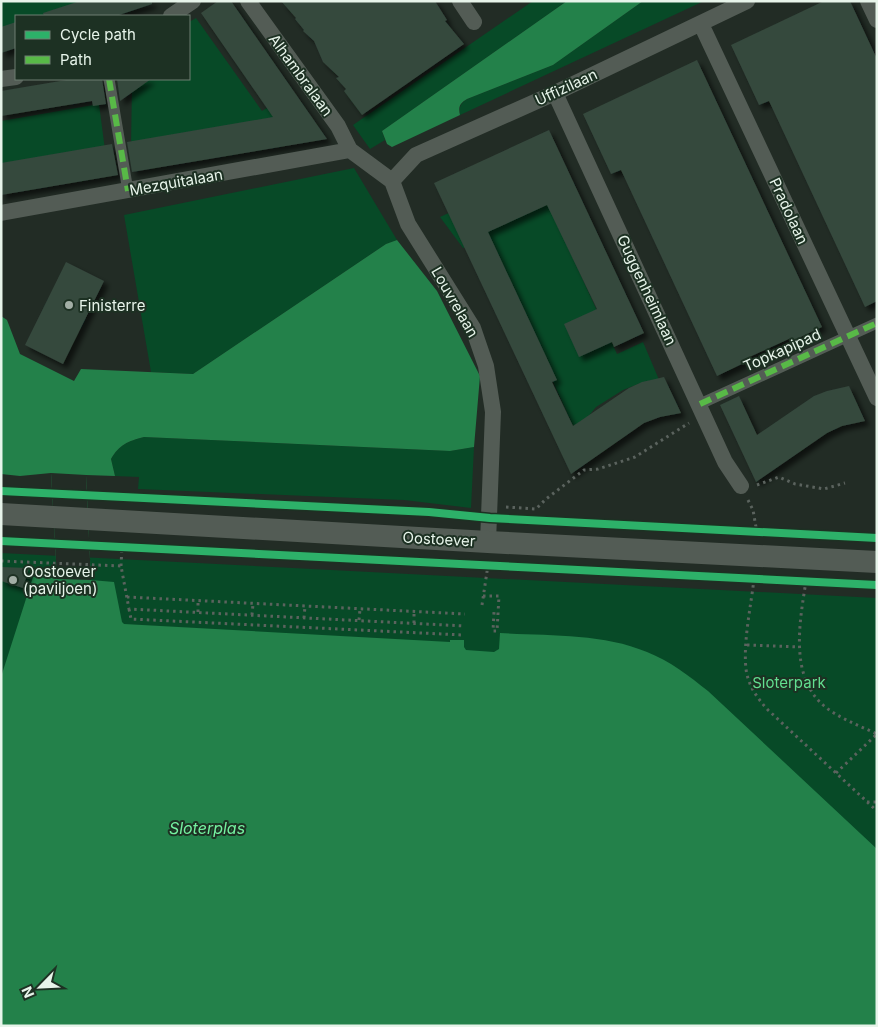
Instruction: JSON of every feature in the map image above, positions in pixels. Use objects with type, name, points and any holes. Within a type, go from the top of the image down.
[{"type":"main road","name":"Oostoever","points":[[1,514],[877,562]]},
{"type":"street","points":[[172,15],[193,1]]},
{"type":"street","name":"Alhambralaan","points":[[248,1],[338,126],[350,150]]},
{"type":"street","points":[[460,1],[474,22]]},
{"type":"street","name":"Uffizilaan","points":[[392,181],[416,155],[555,93],[747,1]]},
{"type":"street","points":[[868,1],[877,20]]},
{"type":"street","name":"Pradolaan","points":[[701,24],[877,398]]},
{"type":"street","points":[[1,79],[15,76]]},
{"type":"street","points":[[109,80],[128,191]]},
{"type":"street","name":"Guggenheimlaan","points":[[555,93],[702,408],[725,462],[741,486]]},
{"type":"street","points":[[350,150],[392,181]]},
{"type":"street","name":"Mezquitalaan","points":[[1,213],[350,150]]},
{"type":"street","name":"Louvrelaan","points":[[392,181],[408,224],[473,328],[486,366],[493,412],[488,542]]},
{"type":"street","name":"Topkapipad","points":[[702,408],[877,323]]},
{"type":"path","points":[[490,506],[536,509],[584,470],[598,469],[636,457],[681,430],[702,408]]},
{"type":"path","points":[[845,483],[824,489],[795,484],[779,477],[754,486],[741,486],[753,510],[756,533],[754,579],[746,645],[746,670],[757,698],[768,710],[877,811]]},
{"type":"path","points":[[747,532],[766,533]]},
{"type":"path","points":[[482,605],[488,565],[488,542]]},
{"type":"path","points":[[132,548],[118,547],[131,619],[463,635]]},
{"type":"path","points":[[1,561],[121,566]]},
{"type":"path","points":[[478,565],[497,566]]},
{"type":"path","points":[[744,578],[762,579]]},
{"type":"path","points":[[797,581],[815,582]]},
{"type":"path","points":[[806,581],[801,616],[800,647],[803,672],[809,687],[815,696],[832,712],[877,734],[836,773]]},
{"type":"path","points":[[483,596],[499,596],[497,631],[493,631],[494,612]]},
{"type":"path","points":[[127,597],[465,614]]},
{"type":"path","points":[[198,601],[198,612]]},
{"type":"path","points":[[252,615],[253,604]]},
{"type":"path","points":[[304,618],[305,606]]},
{"type":"path","points":[[129,609],[465,626]]},
{"type":"path","points":[[360,609],[360,620]]},
{"type":"path","points":[[414,612],[414,623]]},
{"type":"path","points":[[746,645],[800,647]]},
{"type":"path","points":[[867,802],[877,802]]},
{"type":"green space","points":[[1,1],[82,1],[42,15],[15,15],[15,24],[1,29]]},
{"type":"green space","points":[[533,1],[567,1],[382,131],[385,140],[370,149],[353,125]]},
{"type":"green space","points":[[643,1],[704,1],[460,115],[460,106],[467,99],[553,65]]},
{"type":"green space","points":[[196,18],[262,111],[273,104],[285,120],[131,146],[132,84],[138,80],[190,80],[190,21]]},
{"type":"green space","points":[[99,104],[105,150],[1,168],[1,121]]},
{"type":"green space","points":[[555,163],[550,208],[617,354],[643,342],[660,382],[641,383],[623,390],[596,407],[587,418],[573,426],[487,237],[463,248],[440,217]]},
{"type":"green space","points":[[354,168],[397,240],[386,244],[193,374],[151,372],[124,215]]},
{"type":"green space","points":[[144,437],[450,451],[474,447],[471,508],[404,500],[138,489],[139,477],[115,476],[111,459],[117,450],[125,444]]},
{"type":"green space","name":"Sloterpark","points":[[1,553],[877,598],[877,878],[1,755]]},
{"type":"water","points":[[567,1],[643,1],[553,65],[467,99],[460,106],[460,115],[392,147],[387,144],[382,131]]},
{"type":"water","name":"Sloterplas","points":[[397,240],[437,291],[480,376],[474,447],[450,451],[144,437],[133,440],[124,444],[111,459],[115,476],[86,475],[91,580],[114,582],[124,624],[450,642],[450,640],[464,640],[466,650],[494,652],[499,649],[500,633],[575,636],[612,641],[647,652],[664,660],[708,691],[877,849],[877,1026],[1,1026],[1,677],[33,577],[57,578],[51,473],[20,476],[1,474],[1,316],[7,320],[20,354],[74,381],[81,369],[193,374],[386,244]]},
{"type":"pier","points":[[51,473],[86,475],[91,580],[57,579]]},
{"type":"building","points":[[80,1],[152,1],[152,4],[119,15],[44,15],[43,13]]},
{"type":"building","points":[[218,1],[231,1],[327,139],[132,172],[127,142],[273,117],[201,13]]},
{"type":"building","points":[[281,1],[435,1],[447,20],[445,21],[464,44],[362,115],[344,91],[346,89],[336,78],[339,77],[323,62],[314,41],[303,31],[296,18]]},
{"type":"building","points":[[824,1],[850,1],[877,59],[877,301],[865,307],[769,101],[759,105],[731,45]]},
{"type":"building","points":[[15,22],[15,48],[1,53],[1,27]]},
{"type":"building","points":[[697,60],[822,327],[792,341],[791,338],[743,360],[744,363],[717,376],[621,170],[611,174],[583,114]]},
{"type":"building","points":[[66,80],[102,80],[106,104],[93,106],[92,101],[1,116],[1,91]]},
{"type":"building","points":[[117,80],[150,80],[120,101]]},
{"type":"building","points":[[549,130],[644,333],[614,347],[612,342],[579,357],[564,324],[597,309],[547,205],[488,232],[557,380],[552,382],[573,426],[629,388],[642,382],[664,377],[681,413],[660,417],[644,423],[571,474],[434,183]]},
{"type":"building","points":[[112,144],[118,175],[1,195],[1,163]]},
{"type":"building","name":"Finisterre","points":[[66,262],[104,281],[63,364],[25,345]]},
{"type":"building","points":[[849,386],[865,421],[842,426],[827,433],[756,482],[720,405],[739,396],[757,435],[814,396]]},
{"type":"building","points":[[1,567],[29,568],[23,588],[1,581]]},
{"type":"marked path","points":[[109,80],[128,191]]},
{"type":"marked path","points":[[700,404],[877,323]]},
{"type":"cycle path","points":[[1,491],[429,512],[490,518],[877,538]]},
{"type":"cycle path","points":[[1,541],[877,585]]},
{"type":"place","name":"Finisterre","points":[[69,305]]},
{"type":"place","name":"Oostoever (paviljoen)","points":[[13,580]]}]
